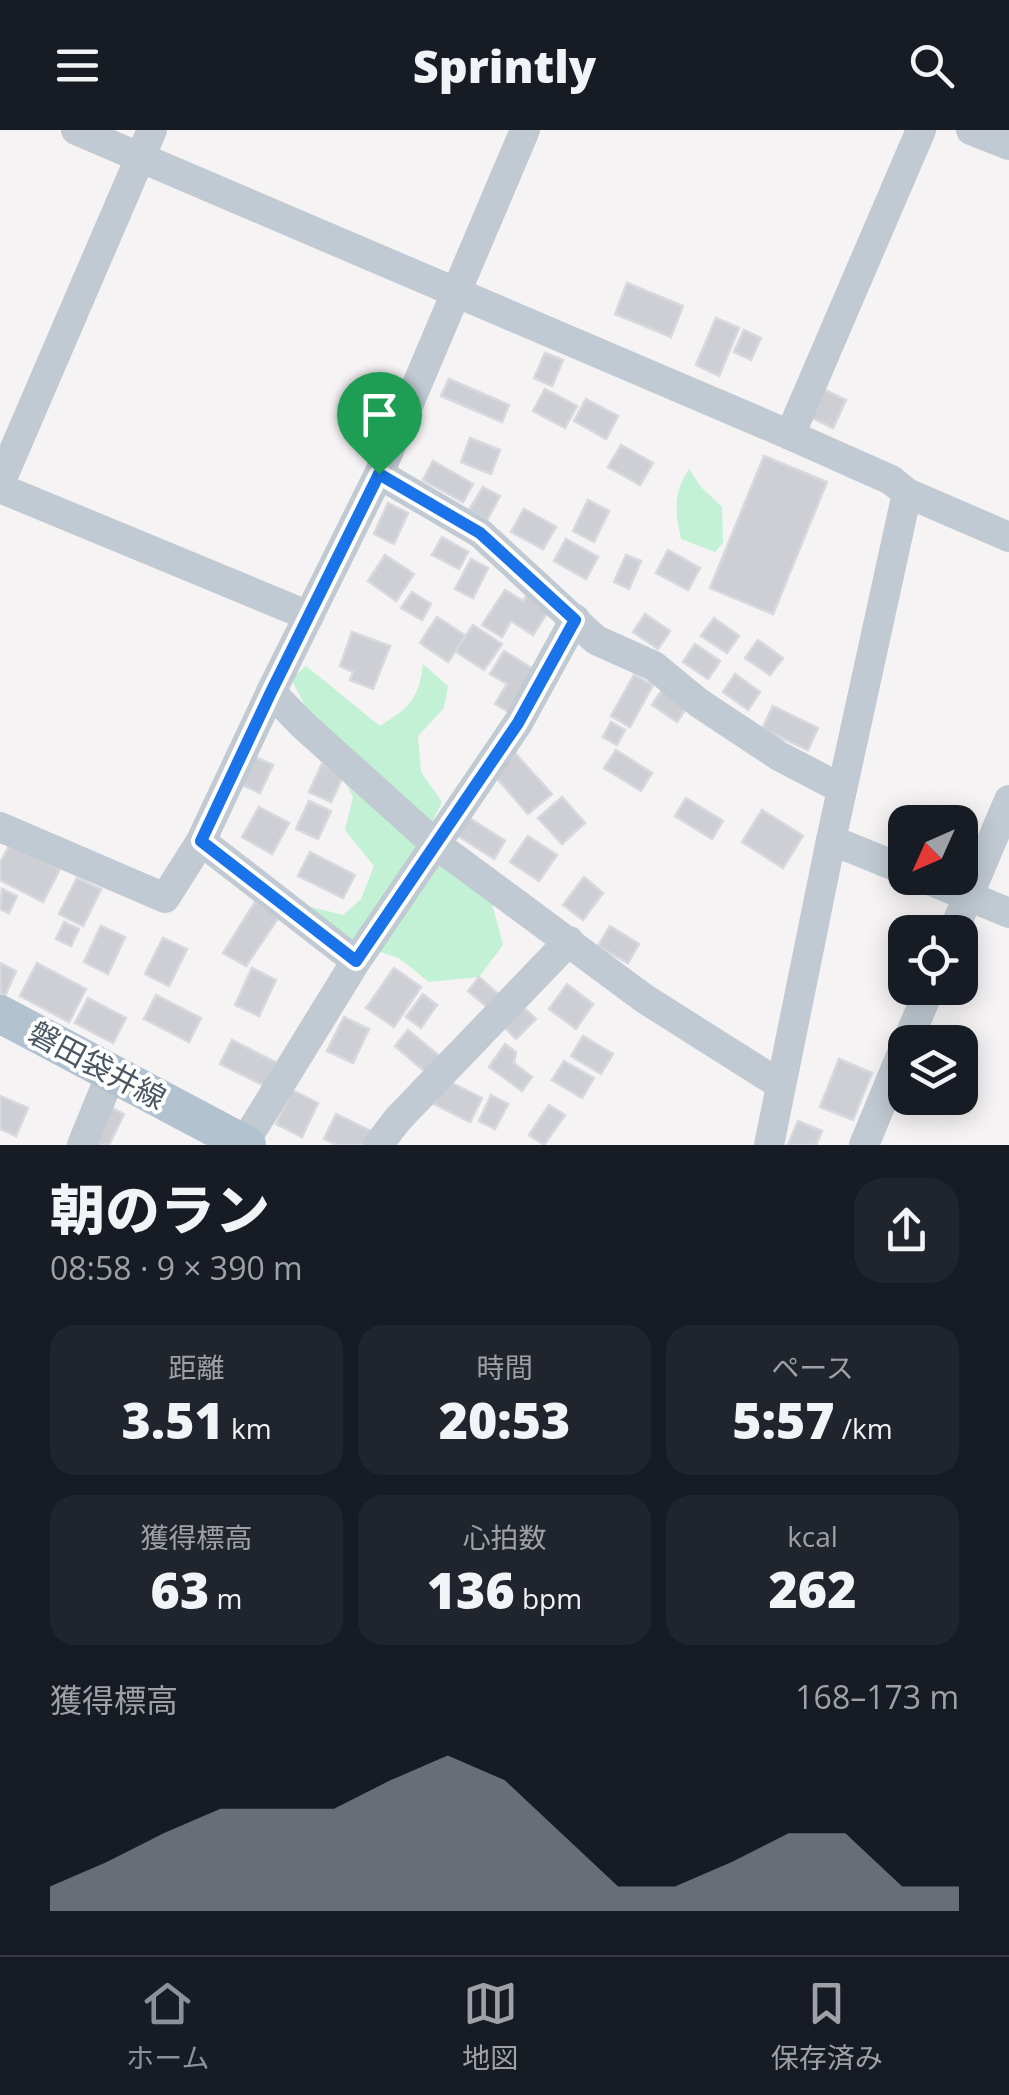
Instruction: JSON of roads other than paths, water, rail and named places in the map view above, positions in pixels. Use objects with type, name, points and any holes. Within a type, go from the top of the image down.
[{"type":"main road","name":"磐田袋井線","points":[[0,1014],[245,1144]]},
{"type":"street","points":[[76,130],[146,144],[456,293],[790,435],[891,480],[907,493],[1009,536]]},
{"type":"street","points":[[0,827],[166,898],[201,841],[379,474],[525,130]]},
{"type":"street","points":[[790,435],[921,130]]},
{"type":"street","points":[[971,130],[1009,145]]},
{"type":"street","points":[[146,144],[0,486],[309,616]]},
{"type":"street","points":[[379,474],[480,533],[596,640],[654,666],[699,703],[778,756],[842,789]]},
{"type":"street","points":[[769,1145],[830,840],[907,493]]},
{"type":"street","points":[[245,1144],[356,961],[518,723],[575,620]]},
{"type":"street","points":[[271,692],[434,843],[646,1000],[782,1085]]},
{"type":"street","points":[[978,872],[1009,800]]},
{"type":"street","points":[[830,840],[888,863]]},
{"type":"street","points":[[201,841],[356,961]]},
{"type":"street","points":[[959,915],[968,895],[1009,912]]},
{"type":"street","points":[[378,1145],[398,1119],[569,941]]},
{"type":"street","points":[[82,1145],[111,1074]]},
{"type":"street","points":[[864,1145],[888,1087]]}]
